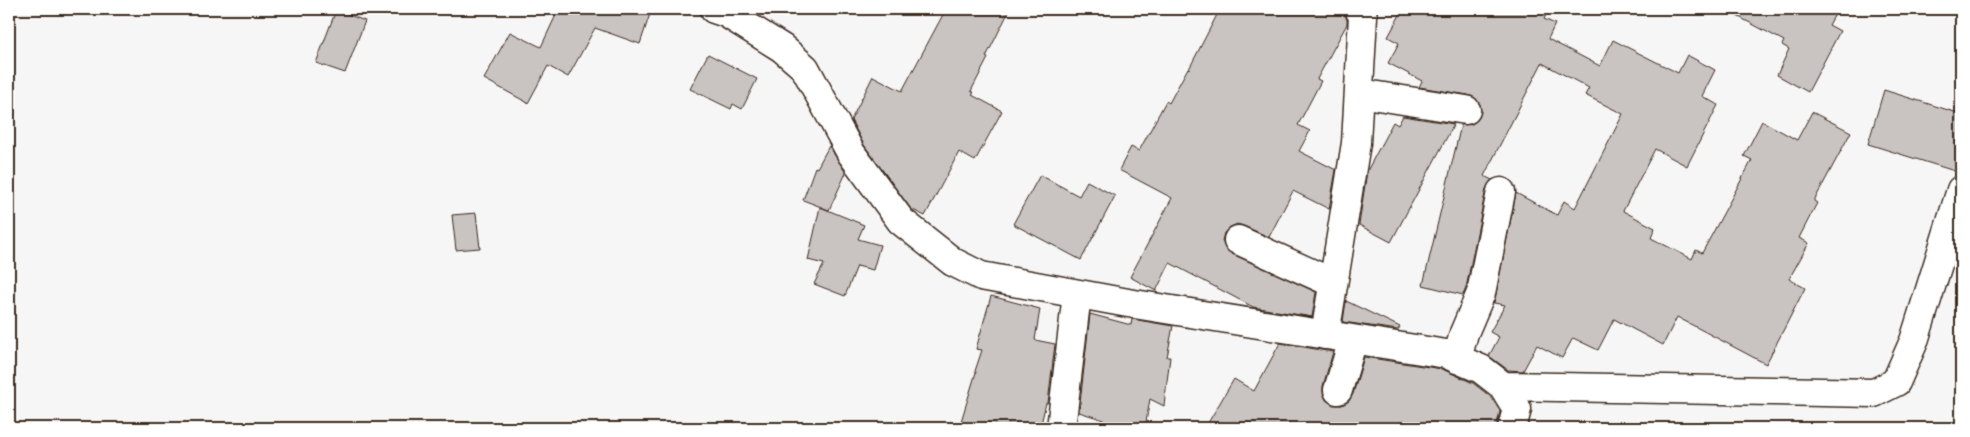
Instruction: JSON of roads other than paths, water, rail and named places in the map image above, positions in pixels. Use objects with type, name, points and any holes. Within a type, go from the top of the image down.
[{"type":"street","points":[[714,9],[726,13],[782,48],[804,68],[851,153],[901,221],[953,262],[981,276],[1077,294],[1325,336],[1446,354],[1481,369],[1503,386],[1517,409],[1512,428]]},
{"type":"street","points":[[1325,336],[1356,143],[1363,16],[1359,9]]},
{"type":"street","points":[[1359,93],[1466,110]]},
{"type":"street","points":[[1503,386],[1874,393],[1896,382],[1914,341],[1961,190]]},
{"type":"street","points":[[1458,359],[1464,334],[1481,293],[1501,192]]},
{"type":"street","points":[[1238,240],[1333,283]]},
{"type":"street","points":[[1061,428],[1077,294]]},
{"type":"street","points":[[1338,390],[1353,340]]}]
